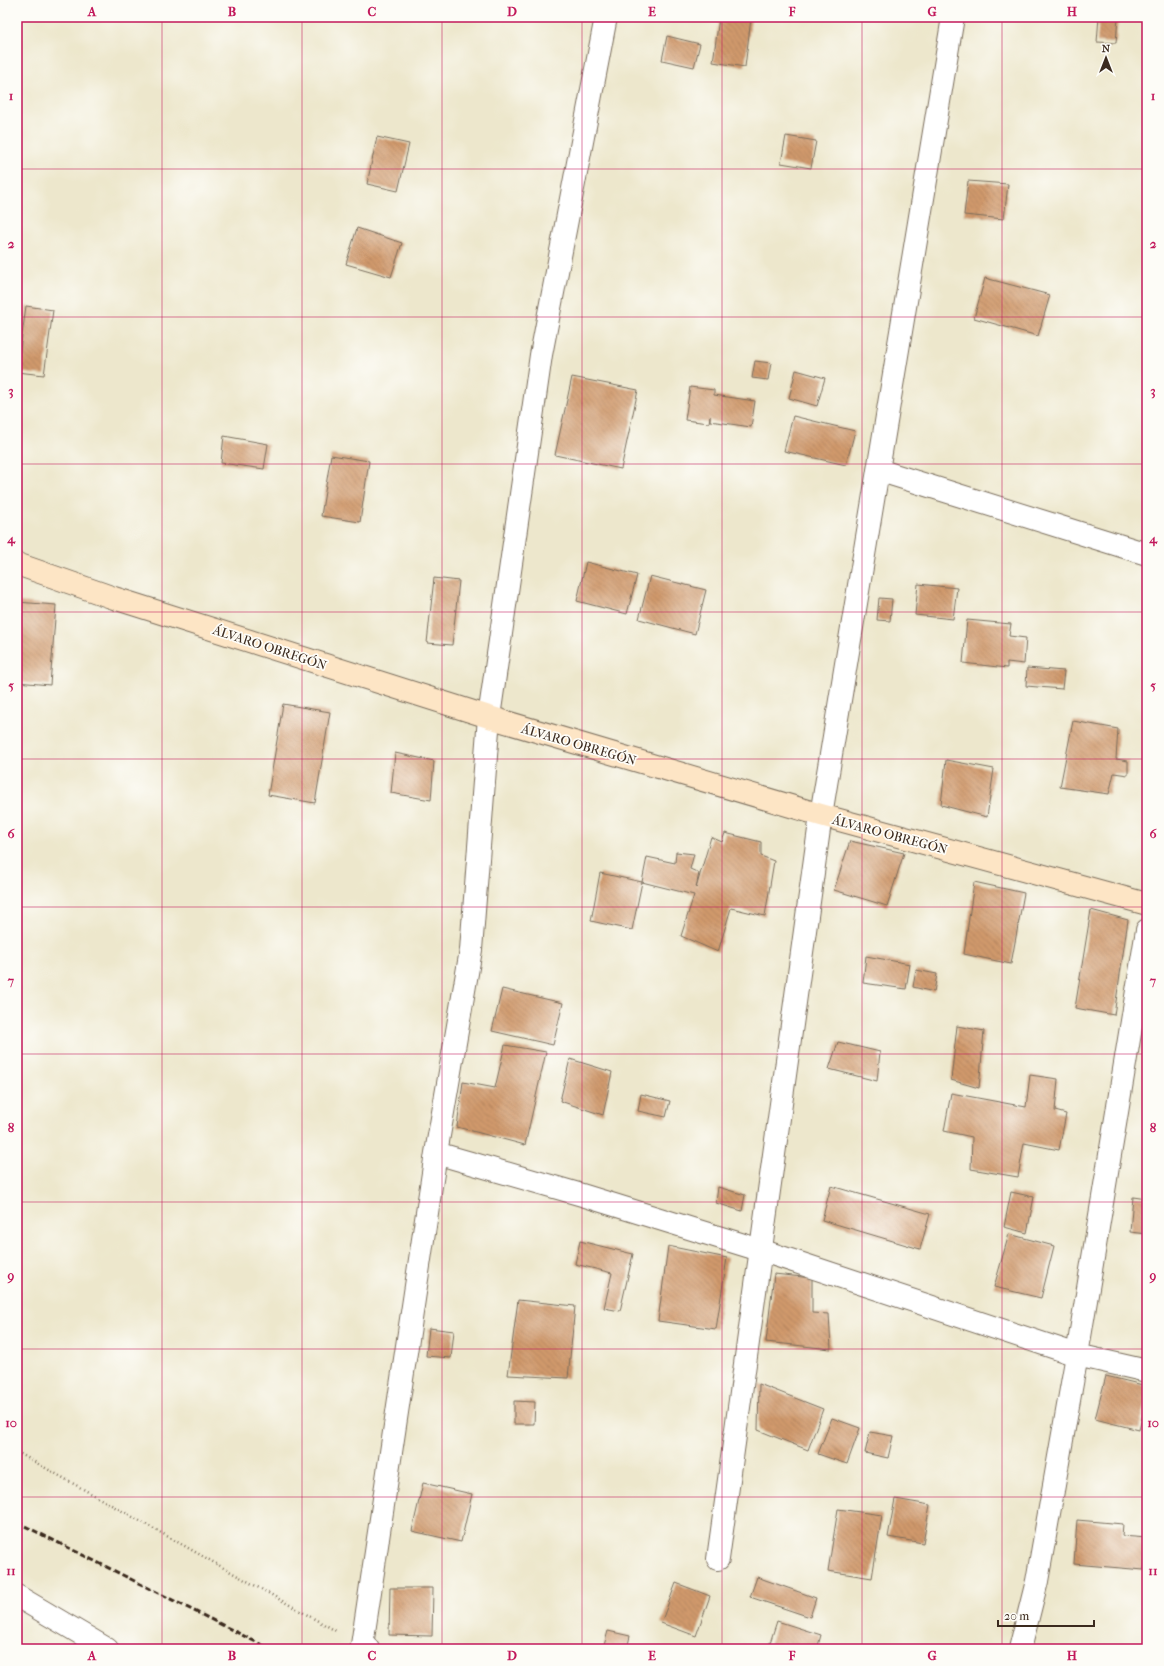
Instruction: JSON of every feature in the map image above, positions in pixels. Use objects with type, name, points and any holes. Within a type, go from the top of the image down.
[{"type":"street","points":[[364,1648],[436,1153],[471,950],[489,717],[541,355],[606,17]]},
{"type":"street","points":[[718,1559],[821,815],[953,17]]},
{"type":"street","points":[[878,470],[1147,554]]},
{"type":"street","name":"ÁLVARO OBREGÓN","points":[[17,564],[114,598],[489,717],[821,815],[1147,904]]},
{"type":"street","points":[[1020,1649],[1037,1581],[1077,1354],[1147,930]]},
{"type":"street","points":[[436,1153],[582,1195],[760,1250],[1077,1354],[1147,1371]]},
{"type":"street","points":[[17,1596],[107,1649]]},
{"type":"path","points":[[17,1452],[364,1648]]},
{"type":"building","points":[[716,17],[751,18],[745,67],[713,62],[719,18]]},
{"type":"building","points":[[1099,17],[1118,17],[1116,43],[1097,42]]},
{"type":"building","points":[[667,36],[700,44],[694,67],[662,60]]},
{"type":"building","points":[[786,136],[816,141],[811,168],[781,163]]},
{"type":"building","points":[[377,137],[409,144],[398,191],[367,184]]},
{"type":"building","points":[[968,181],[1008,184],[1004,219],[964,215]]},
{"type":"building","points":[[357,228],[402,243],[391,277],[346,264]]},
{"type":"building","points":[[985,278],[1050,295],[1038,336],[974,318]]},
{"type":"building","points":[[26,306],[53,310],[44,375],[17,372]]},
{"type":"building","points":[[755,361],[771,363],[768,380],[752,378]]},
{"type":"building","points":[[796,370],[825,378],[817,406],[789,398]]},
{"type":"building","points":[[572,377],[638,390],[621,469],[555,455]]},
{"type":"building","points":[[690,387],[714,390],[714,395],[755,401],[751,427],[710,421],[710,416],[709,423],[685,420]]},
{"type":"building","points":[[793,416],[855,431],[846,465],[784,451]]},
{"type":"building","points":[[224,436],[268,444],[264,469],[221,463]]},
{"type":"building","points":[[331,455],[369,461],[360,522],[321,516]]},
{"type":"building","points":[[586,562],[637,575],[627,614],[577,601]]},
{"type":"building","points":[[650,576],[706,590],[695,634],[639,619]]},
{"type":"building","points":[[434,578],[459,581],[452,645],[427,643]]},
{"type":"building","points":[[918,584],[957,588],[953,619],[915,615]]},
{"type":"building","points":[[879,598],[892,599],[890,621],[877,620]]},
{"type":"building","points":[[17,602],[56,605],[50,685],[17,682]]},
{"type":"building","points":[[967,620],[1011,624],[1009,636],[1026,638],[1024,664],[1007,662],[1007,668],[963,663]]},
{"type":"building","points":[[1027,668],[1064,671],[1062,689],[1026,686]]},
{"type":"building","points":[[283,704],[330,712],[315,803],[268,795]]},
{"type":"building","points":[[1073,721],[1118,729],[1116,759],[1128,761],[1128,775],[1114,773],[1109,794],[1060,787]]},
{"type":"building","points":[[395,753],[434,761],[431,800],[391,793]]},
{"type":"building","points":[[946,760],[994,769],[987,817],[941,805]]},
{"type":"building","points":[[725,833],[761,842],[761,856],[774,861],[765,916],[731,908],[718,952],[681,936],[694,895],[642,882],[647,857],[675,863],[676,852],[694,854],[690,869],[699,873],[696,888],[711,837],[722,842]]},
{"type":"building","points":[[850,841],[904,853],[887,906],[834,890]]},
{"type":"building","points":[[600,873],[642,882],[632,930],[591,921]]},
{"type":"building","points":[[974,882],[1024,893],[1011,964],[964,954]]},
{"type":"building","points":[[1091,910],[1128,920],[1114,1015],[1075,1008]]},
{"type":"building","points":[[866,956],[910,964],[906,989],[863,983]]},
{"type":"building","points":[[916,970],[937,974],[934,992],[913,987]]},
{"type":"building","points":[[502,989],[563,1003],[553,1045],[492,1031]]},
{"type":"building","points":[[957,1026],[984,1031],[979,1088],[951,1080]]},
{"type":"building","points":[[838,1042],[880,1052],[877,1081],[829,1069]]},
{"type":"building","points":[[505,1045],[546,1052],[525,1145],[457,1127],[463,1082],[495,1088]]},
{"type":"building","points":[[570,1059],[612,1072],[603,1115],[560,1101]]},
{"type":"building","points":[[1030,1075],[1058,1079],[1055,1111],[1066,1114],[1059,1150],[1024,1143],[1018,1177],[971,1169],[972,1137],[944,1131],[951,1093],[1026,1107]]},
{"type":"building","points":[[641,1094],[670,1101],[666,1117],[638,1111]]},
{"type":"building","points":[[831,1186],[930,1214],[920,1249],[822,1220]]},
{"type":"building","points":[[718,1187],[745,1195],[742,1211],[716,1203]]},
{"type":"building","points":[[1011,1192],[1034,1197],[1027,1233],[1004,1227]]},
{"type":"building","points":[[1133,1197],[1147,1199],[1147,1234],[1130,1232]]},
{"type":"building","points":[[1009,1234],[1054,1246],[1041,1298],[994,1287]]},
{"type":"building","points":[[580,1241],[633,1254],[620,1311],[604,1308],[612,1273],[575,1264]]},
{"type":"building","points":[[668,1246],[727,1258],[716,1329],[658,1321]]},
{"type":"building","points":[[774,1274],[812,1278],[812,1313],[829,1314],[831,1349],[766,1342]]},
{"type":"building","points":[[518,1300],[575,1306],[568,1378],[508,1375]]},
{"type":"building","points":[[429,1328],[454,1331],[451,1358],[426,1356]]},
{"type":"building","points":[[1106,1376],[1147,1386],[1147,1398],[1139,1430],[1095,1419]]},
{"type":"building","points":[[759,1384],[823,1409],[808,1450],[758,1430]]},
{"type":"building","points":[[514,1401],[535,1402],[534,1424],[514,1424]]},
{"type":"building","points":[[832,1418],[860,1428],[847,1464],[818,1454]]},
{"type":"building","points":[[870,1432],[893,1436],[888,1458],[865,1453]]},
{"type":"building","points":[[423,1483],[472,1494],[461,1542],[412,1531]]},
{"type":"building","points":[[895,1499],[930,1505],[923,1543],[888,1537]]},
{"type":"building","points":[[838,1509],[882,1515],[872,1578],[828,1571]]},
{"type":"building","points":[[1077,1520],[1123,1524],[1122,1536],[1147,1538],[1144,1570],[1074,1564]]},
{"type":"building","points":[[757,1577],[816,1598],[810,1617],[750,1597]]},
{"type":"building","points":[[676,1583],[710,1596],[696,1636],[661,1623]]},
{"type":"building","points":[[390,1588],[433,1588],[432,1636],[389,1635]]},
{"type":"building","points":[[777,1621],[821,1635],[817,1649],[768,1649]]},
{"type":"building","points":[[608,1631],[630,1636],[627,1649],[603,1649]]},
{"type":"railway","points":[[17,1522],[270,1649]]}]
